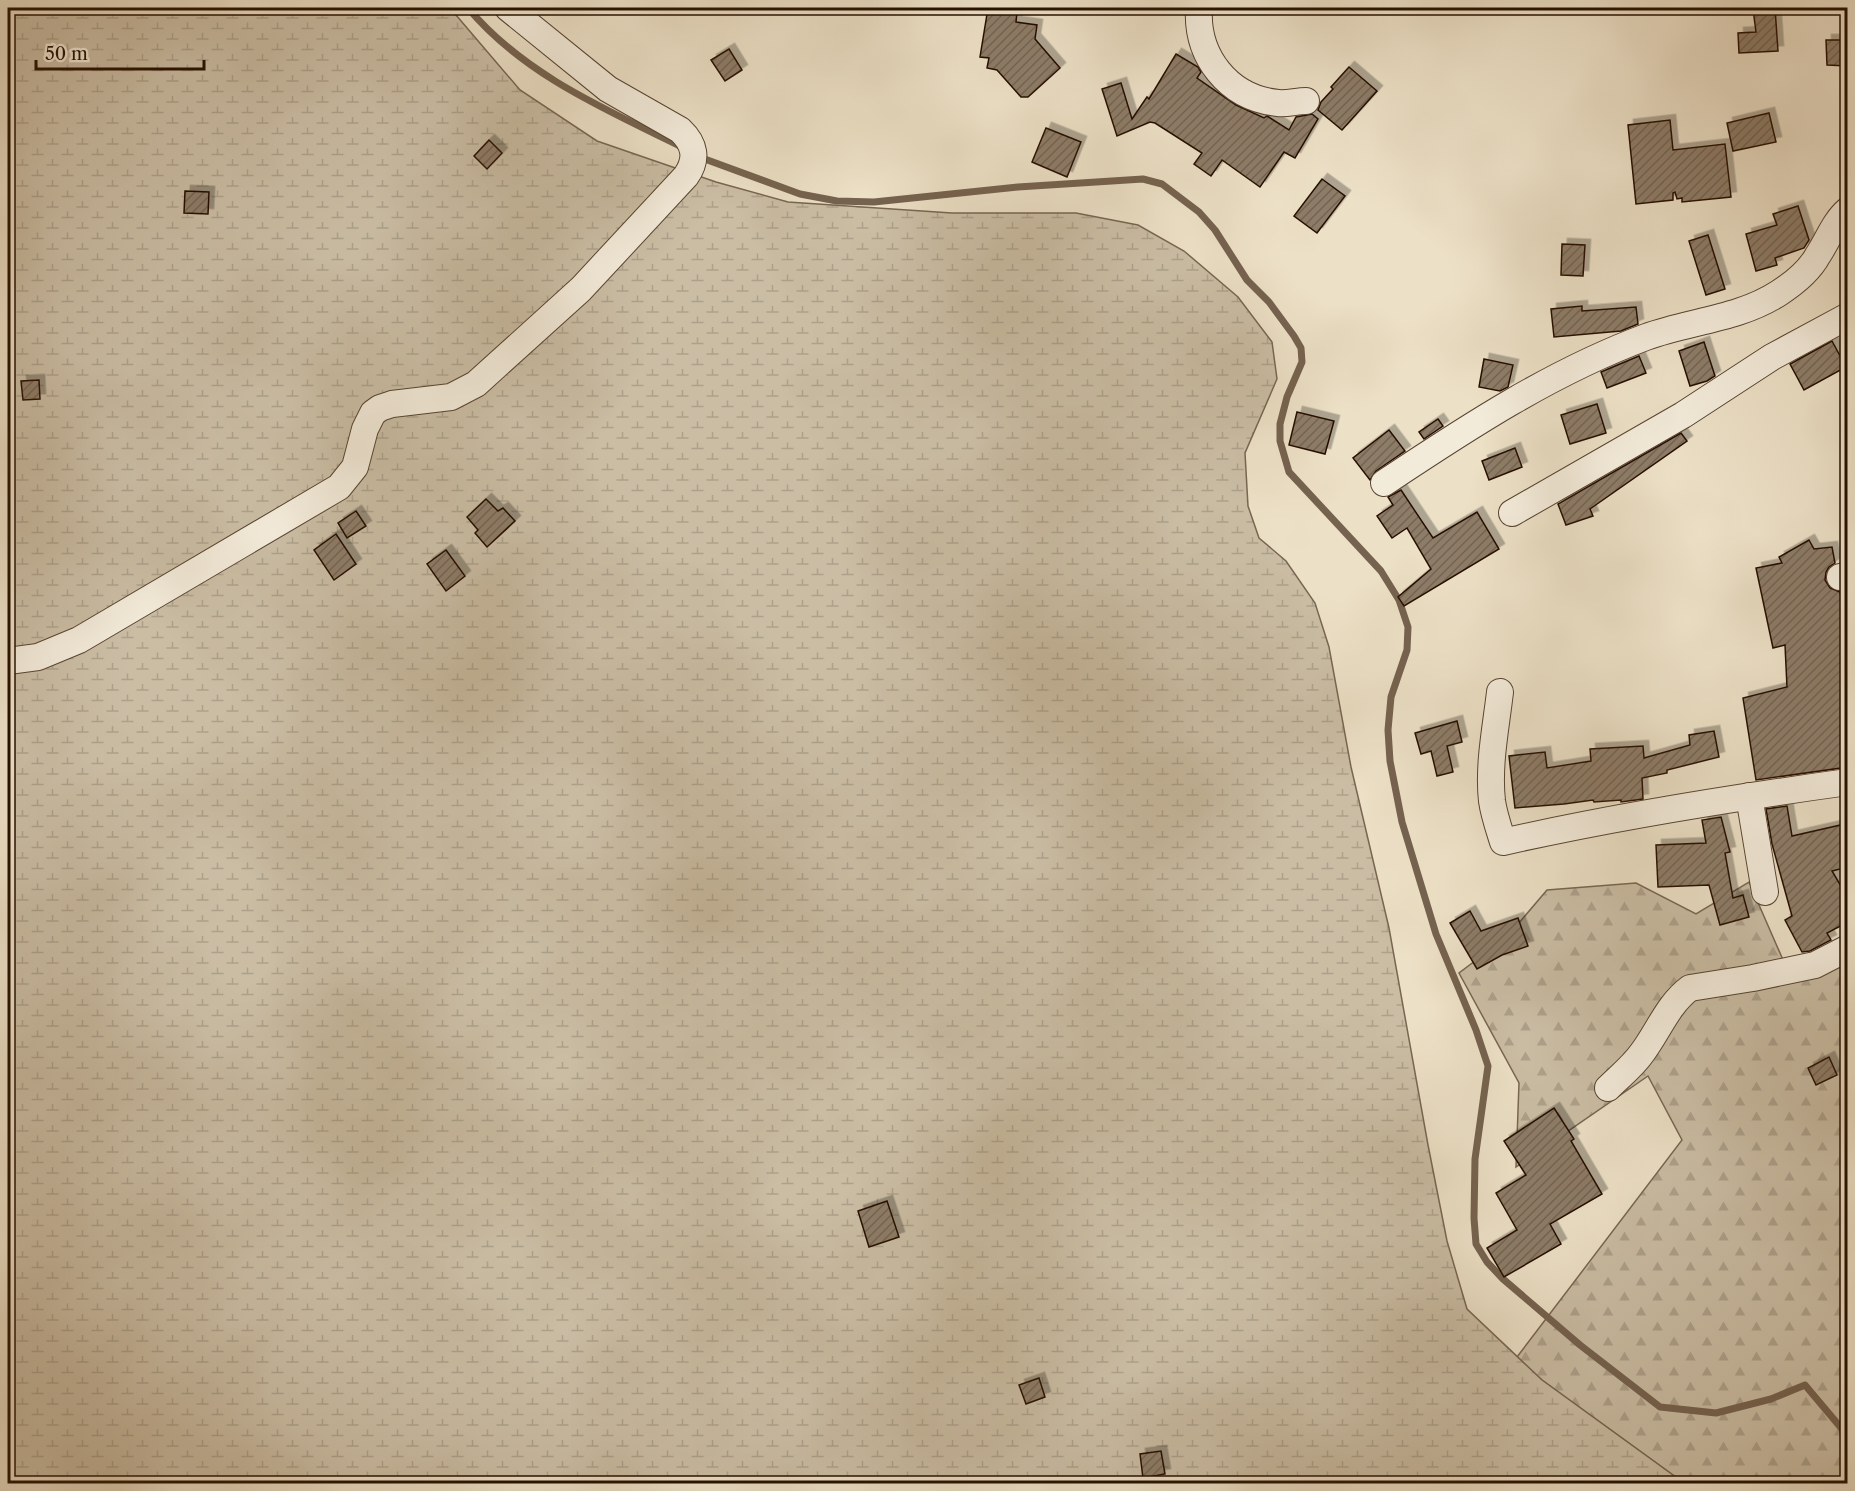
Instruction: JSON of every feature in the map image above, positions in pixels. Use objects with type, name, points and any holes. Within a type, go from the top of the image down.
[{"type":"street","points":[[8,661],[38,657],[79,640],[339,487],[355,467],[364,429],[374,413],[392,404],[451,397],[476,384],[581,289],[686,176],[694,162],[694,152],[692,144],[680,130],[608,89],[508,8]]},
{"type":"street","points":[[1199,8],[1198,19],[1202,41],[1224,80],[1248,95],[1278,103],[1306,101]]},
{"type":"street","points":[[1384,483],[1452,437],[1530,390],[1646,337],[1684,325],[1725,316],[1766,301],[1781,292],[1817,258],[1836,223],[1848,210]]},
{"type":"street","points":[[1512,513],[1683,416],[1772,357],[1848,316]]},
{"type":"street","points":[[1500,692],[1492,754],[1492,801],[1503,842],[1594,822],[1848,782]]},
{"type":"street","points":[[1749,796],[1765,892]]},
{"type":"street","points":[[1608,1088],[1642,1054],[1662,1022],[1684,992],[1690,988],[1815,965],[1848,948]]},
{"type":"green space","points":[[25,8],[450,8],[520,90],[597,141],[716,182],[788,202],[952,213],[1076,213],[1138,225],[1184,251],[1238,297],[1272,342],[1277,379],[1245,453],[1248,506],[1259,538],[1286,561],[1315,603],[1329,647],[1351,767],[1389,928],[1447,1241],[1467,1309],[1542,1380],[1684,1483],[8,1483],[8,16]]},
{"type":"green space","points":[[1749,882],[1790,976],[1847,964],[1847,1483],[1684,1483],[1542,1380],[1517,1357],[1682,1140],[1648,1076],[1516,1167],[1519,1083],[1459,973],[1507,937],[1547,890],[1636,883],[1696,914]]},
{"type":"building","points":[[988,8],[1017,12],[1016,22],[1037,25],[1035,39],[1060,68],[1028,97],[1021,97],[997,70],[987,68],[989,58],[980,57]]},
{"type":"building","points":[[1775,8],[1778,51],[1739,53],[1738,33],[1756,32],[1753,9]]},
{"type":"building","points":[[1826,40],[1848,40],[1848,66],[1827,65]]},
{"type":"building","points":[[729,49],[742,70],[725,81],[711,60]]},
{"type":"building","points":[[1176,54],[1198,67],[1201,72],[1197,78],[1236,105],[1264,118],[1267,116],[1289,130],[1296,117],[1312,114],[1318,119],[1295,158],[1284,152],[1260,187],[1222,160],[1211,176],[1194,164],[1202,153],[1155,123],[1150,122],[1117,136],[1102,89],[1121,83],[1132,119],[1147,97],[1149,99]]},
{"type":"building","points":[[1349,67],[1377,91],[1342,130],[1318,110],[1321,102],[1333,89],[1331,87]]},
{"type":"building","points":[[1769,113],[1776,142],[1733,151],[1727,123]]},
{"type":"building","points":[[1670,120],[1673,150],[1725,144],[1731,197],[1682,202],[1682,198],[1677,199],[1675,192],[1673,200],[1636,204],[1628,125]]},
{"type":"building","points":[[1046,128],[1081,142],[1067,177],[1032,162]]},
{"type":"building","points":[[489,140],[502,153],[487,169],[474,156]]},
{"type":"building","points":[[1322,179],[1345,196],[1317,233],[1294,216]]},
{"type":"building","points":[[185,191],[209,192],[208,214],[184,213]]},
{"type":"building","points":[[1798,206],[1809,240],[1804,248],[1775,258],[1777,265],[1756,271],[1746,234],[1777,225],[1773,214]]},
{"type":"building","points":[[1708,235],[1725,289],[1706,295],[1689,241]]},
{"type":"building","points":[[1562,244],[1585,245],[1583,276],[1561,275]]},
{"type":"building","points":[[1582,306],[1582,311],[1636,307],[1638,324],[1621,331],[1554,337],[1551,309]]},
{"type":"building","points":[[1832,341],[1846,367],[1804,390],[1790,364]]},
{"type":"building","points":[[1704,342],[1715,376],[1690,386],[1679,351]]},
{"type":"building","points":[[1639,356],[1646,373],[1607,388],[1601,372]]},
{"type":"building","points":[[1484,359],[1513,365],[1508,387],[1500,391],[1479,387]]},
{"type":"building","points":[[39,380],[40,399],[23,400],[21,381]]},
{"type":"building","points":[[1597,404],[1606,433],[1570,444],[1561,415]]},
{"type":"building","points":[[1297,412],[1334,421],[1325,454],[1289,445]]},
{"type":"building","points":[[1438,419],[1443,426],[1424,439],[1419,432]]},
{"type":"building","points":[[1389,430],[1405,451],[1376,471],[1370,480],[1353,458]]},
{"type":"building","points":[[1681,433],[1687,441],[1590,509],[1593,516],[1566,525],[1558,504]]},
{"type":"building","points":[[1515,448],[1522,467],[1489,480],[1482,461]]},
{"type":"building","points":[[1401,490],[1433,538],[1477,512],[1499,549],[1404,606],[1398,597],[1431,569],[1407,528],[1392,538],[1377,516],[1393,505],[1388,497]]},
{"type":"building","points":[[486,499],[498,511],[503,508],[515,521],[487,547],[475,533],[478,530],[467,517]]},
{"type":"building","points":[[356,511],[366,526],[347,538],[338,523]]},
{"type":"building","points":[[336,534],[356,564],[334,580],[314,550]]},
{"type":"building","points":[[1809,540],[1814,549],[1832,547],[1835,563],[1826,572],[1825,580],[1830,588],[1840,592],[1844,618],[1848,617],[1848,638],[1843,639],[1848,718],[1848,767],[1756,780],[1743,698],[1787,687],[1785,645],[1773,648],[1756,568],[1782,563],[1779,557]]},
{"type":"building","points":[[446,550],[465,576],[446,591],[427,564]]},
{"type":"building","points":[[1457,721],[1462,742],[1447,746],[1453,772],[1437,776],[1431,751],[1421,754],[1415,733]]},
{"type":"building","points":[[1714,731],[1719,757],[1642,778],[1643,799],[1621,802],[1621,800],[1594,802],[1593,800],[1515,808],[1509,756],[1545,752],[1547,768],[1591,761],[1590,749],[1643,746],[1644,758],[1690,745],[1689,735]]},
{"type":"building","points":[[1787,806],[1792,836],[1845,824],[1848,836],[1848,867],[1832,871],[1848,898],[1848,922],[1827,933],[1831,940],[1810,951],[1802,952],[1785,920],[1792,916],[1772,844],[1766,809]]},
{"type":"building","points":[[1721,817],[1730,852],[1725,853],[1733,898],[1743,895],[1749,917],[1720,925],[1709,885],[1658,887],[1656,845],[1706,843],[1702,820]]},
{"type":"building","points":[[1470,911],[1481,931],[1518,918],[1528,946],[1502,955],[1477,969],[1450,923]]},
{"type":"building","points":[[1829,1057],[1837,1075],[1816,1085],[1808,1068]]},
{"type":"building","points":[[1554,1108],[1574,1139],[1571,1141],[1602,1194],[1550,1224],[1561,1244],[1504,1277],[1487,1248],[1517,1230],[1496,1193],[1526,1175],[1504,1141]]},
{"type":"building","points":[[887,1201],[899,1237],[869,1247],[858,1211]]},
{"type":"building","points":[[1039,1378],[1045,1397],[1026,1404],[1019,1385]]},
{"type":"building","points":[[1161,1451],[1165,1474],[1143,1478],[1140,1454]]},
{"type":"waterway","points":[[468,8],[490,32],[541,72],[597,105],[684,148]]},
{"type":"waterway","points":[[702,158],[800,194],[837,201],[874,202],[1018,187],[1143,179],[1162,184],[1199,212],[1215,230],[1247,280],[1269,302],[1301,348],[1302,362],[1287,397],[1280,424],[1280,441],[1289,472],[1381,571],[1399,600],[1408,627],[1407,650],[1391,697],[1388,730],[1390,761],[1402,822],[1436,934],[1476,1030],[1488,1066],[1475,1159],[1476,1244],[1487,1262],[1503,1279],[1580,1345],[1660,1407],[1716,1413],[1771,1399],[1805,1385],[1842,1429],[1848,1446]]},
{"type":"waterway","points":[[1840,1484],[1848,1470]]}]
